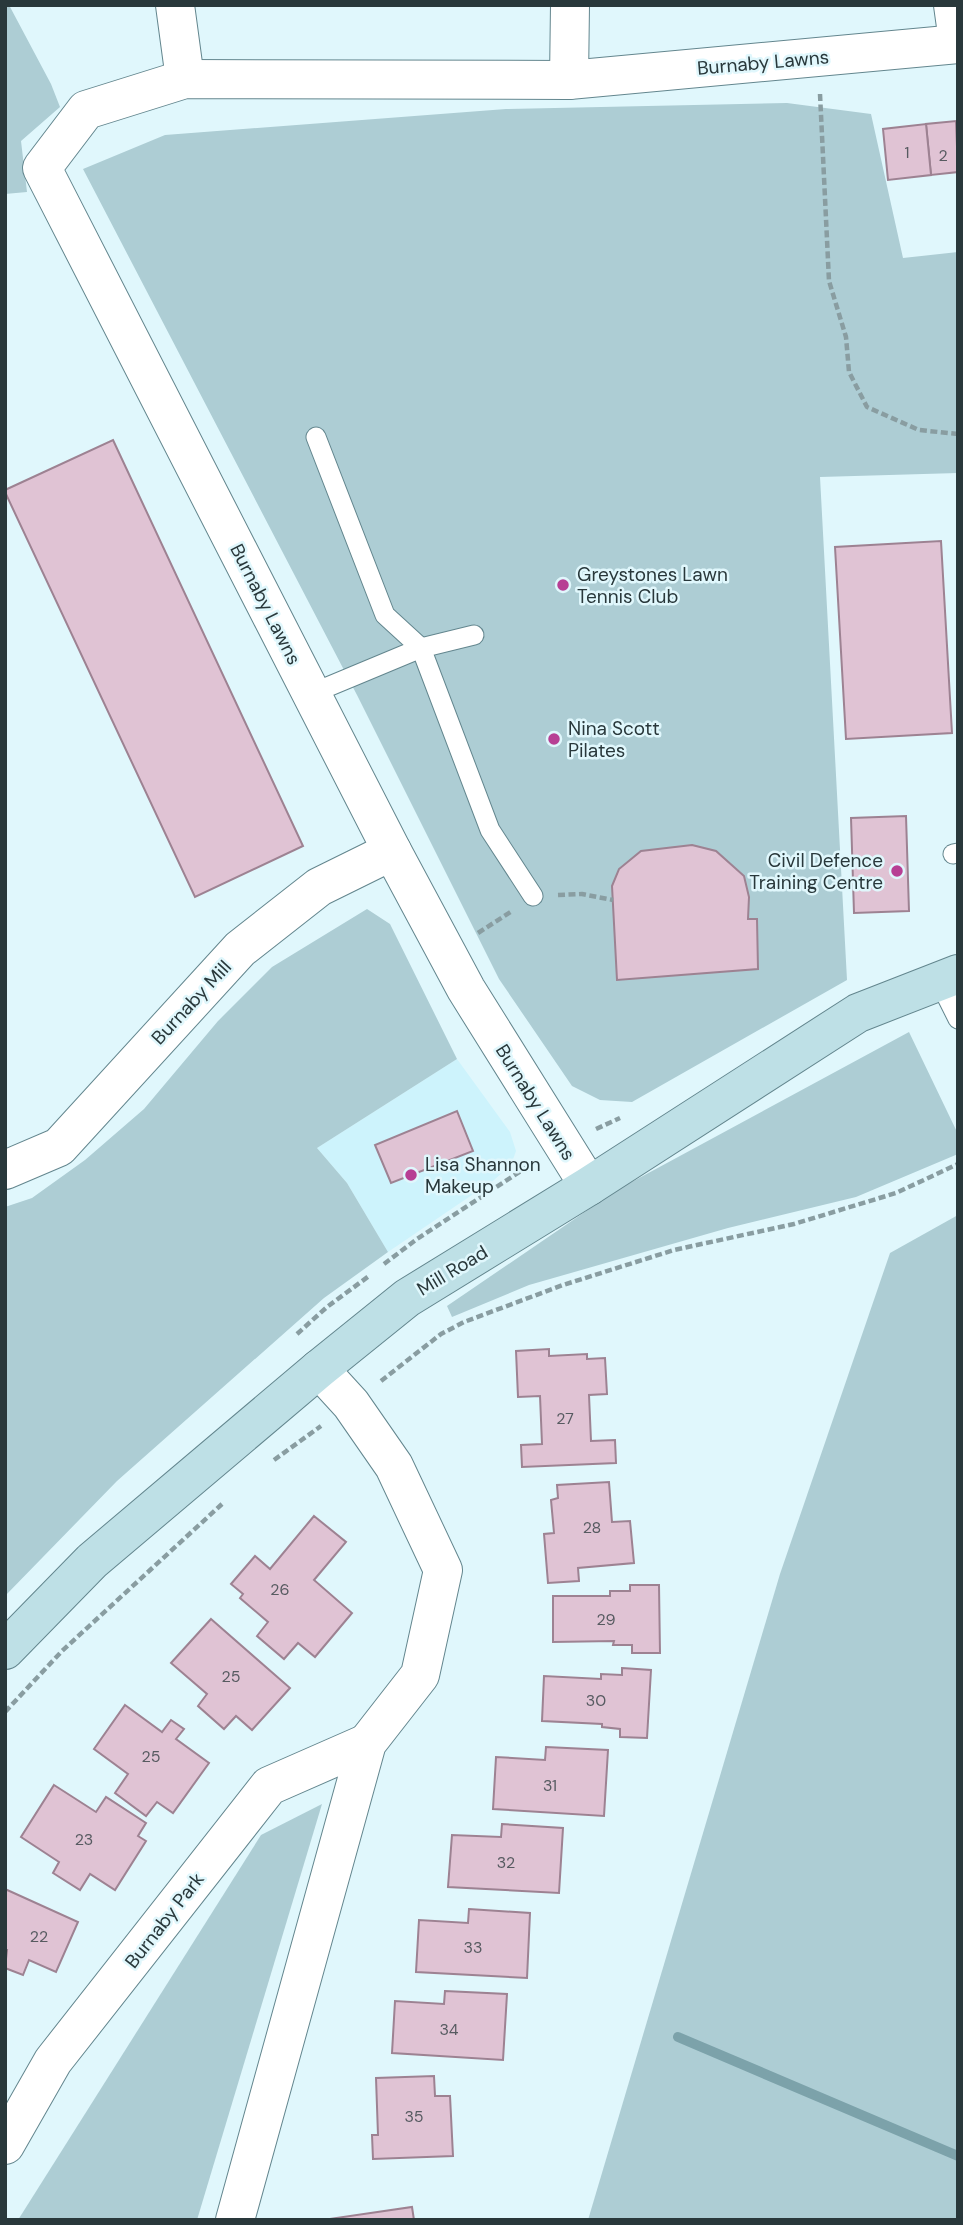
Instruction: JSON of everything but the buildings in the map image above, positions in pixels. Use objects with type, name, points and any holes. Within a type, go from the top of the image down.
[{"type":"main road","name":"Mill Road","points":[[5,1650],[92,1561],[407,1298],[589,1186],[858,1013],[948,977]]},
{"type":"street","points":[[174,5],[185,79]]},
{"type":"street","points":[[569,80],[570,5]]},
{"type":"street","points":[[953,5],[958,43]]},
{"type":"street","name":"Burnaby Lawns","points":[[589,1186],[466,989],[392,851],[42,169],[86,110],[185,79],[569,80],[958,43]]},
{"type":"street","name":"Burnaby Mill","points":[[5,1170],[59,1147],[240,949],[320,887],[392,851]]},
{"type":"street","name":"Burnaby Park","points":[[235,2220],[367,1743],[420,1675],[443,1570],[394,1466],[351,1404],[319,1369]]},
{"type":"street","name":"Burnaby Park","points":[[5,2145],[53,2061],[269,1786],[367,1743]]},
{"type":"lane","points":[[316,438],[385,615],[421,648],[490,830],[533,896]]},
{"type":"lane","points":[[313,694],[421,648],[474,635]]},
{"type":"lane","points":[[948,977],[958,1019]]},
{"type":"path","points":[[815,57],[822,109],[829,281],[846,337],[849,372],[867,407],[919,430],[958,434]]},
{"type":"path","points":[[266,1467],[441,1334],[464,1322],[563,1285],[674,1250],[794,1224],[896,1193],[958,1164]]},
{"type":"path","points":[[5,1712],[62,1651],[225,1502]]},
{"type":"shaded area","points":[[5,5],[9,5],[51,84],[60,107],[21,141],[27,192],[5,194]]},
{"type":"shaded area","name":"Greystones Lawn Tennis Club","points":[[787,103],[871,114],[903,258],[958,252],[958,473],[820,477],[847,980],[632,1102],[600,1100],[572,1086],[499,979],[357,695],[83,169],[165,135],[506,109]]},
{"type":"shaded area","points":[[367,909],[390,924],[457,1059],[317,1148],[347,1183],[388,1252],[324,1298],[117,1481],[5,1596],[5,1207],[32,1198],[85,1160],[144,1109],[218,1021],[272,967]]},
{"type":"shaded area","points":[[909,1032],[958,1134],[958,1154],[856,1197],[728,1228],[529,1285],[452,1317],[447,1306],[617,1190]]},
{"type":"shaded area","points":[[457,1059],[510,1132],[516,1151],[511,1165],[494,1180],[388,1252],[347,1183],[317,1148]]},
{"type":"shaded area","points":[[958,1215],[958,2220],[588,2220],[780,1574],[890,1253]]},
{"type":"shaded area","points":[[322,1804],[197,2220],[18,2220],[261,1835]]},
{"type":"waterway","points":[[678,2037],[958,2156]]},
{"type":"place","name":"Greystones Lawn Tennis Club","points":[[563,585]]},
{"type":"place","name":"Nina Scott Pilates","points":[[554,739]]},
{"type":"place","name":"Civil Defence Training Centre","points":[[897,871]]},
{"type":"place","name":"Lisa Shannon Makeup","points":[[411,1175]]}]
